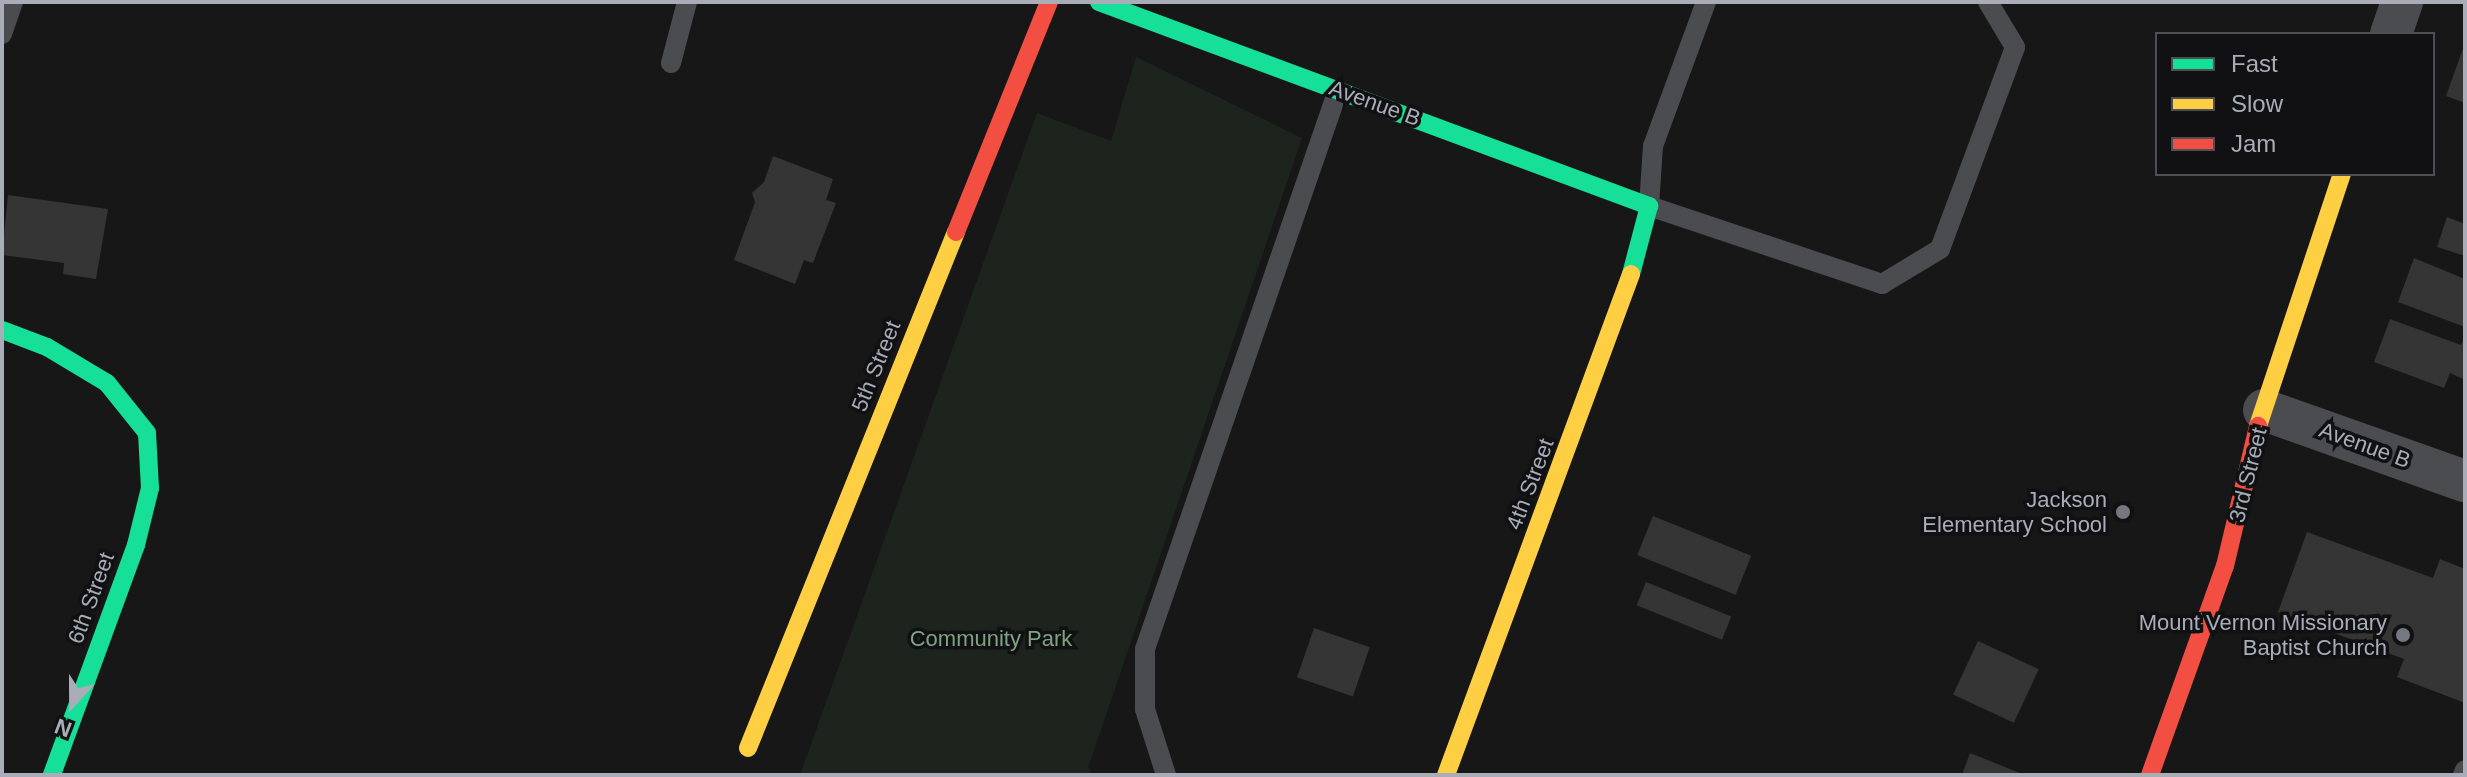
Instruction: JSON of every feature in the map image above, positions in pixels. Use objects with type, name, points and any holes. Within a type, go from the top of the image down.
[{"type":"street","name":"5th Street","points":[[748,748],[1049,2]]},
{"type":"street","name":"Avenue B","points":[[1099,2],[1649,206]]},
{"type":"street","points":[[2392,32],[2402,2]]},
{"type":"street","name":"3rd Street","points":[[2150,775],[2225,566],[2268,384],[2341,176]]},
{"type":"street","name":"4th Street","points":[[1446,775],[1624,301],[1649,206]]},
{"type":"street","name":"6th Street","points":[[2,330],[47,347],[107,383],[147,433],[150,488],[136,545],[52,775]]},
{"type":"street","name":"Avenue B","points":[[2264,410],[2465,481]]},
{"type":"lane","points":[[2,34],[13,2]]},
{"type":"lane","points":[[671,63],[687,2]]},
{"type":"lane","points":[[1706,2],[1653,146],[1649,206],[1882,284],[1940,249],[2015,47],[1988,2]]},
{"type":"lane","points":[[1166,775],[1145,709],[1145,649],[1338,90]]},
{"type":"green space","name":"Community Park","points":[[1136,57],[1302,138],[1088,768],[1092,775],[800,775],[1037,113],[1111,141]]},
{"type":"building","points":[[2465,43],[2465,103],[2446,96]]},
{"type":"building","points":[[773,156],[833,179],[826,200],[836,203],[813,263],[804,260],[795,284],[734,260],[755,202],[752,193],[764,182]]},
{"type":"building","points":[[8,195],[108,209],[96,279],[63,274],[64,263],[2,255]]},
{"type":"building","points":[[2447,217],[2465,224],[2465,256],[2437,247]]},
{"type":"building","points":[[2414,258],[2465,279],[2465,327],[2398,302]]},
{"type":"building","points":[[2390,319],[2461,345],[2465,337],[2463,379],[2450,373],[2444,388],[2374,362]]},
{"type":"building","points":[[1653,516],[1751,556],[1736,595],[1637,555]]},
{"type":"building","name":"Mount Vernon Missionary Baptist Church","points":[[2307,532],[2433,578],[2440,559],[2465,569],[2465,703],[2397,677],[2404,659],[2278,612]]},
{"type":"building","points":[[1646,582],[1731,616],[1722,640],[1637,605]]},
{"type":"building","points":[[1314,628],[1370,647],[1353,696],[1297,677]]},
{"type":"building","points":[[1978,641],[2039,669],[2014,723],[1953,694]]},
{"type":"building","points":[[1970,753],[2025,775],[1962,775]]},
{"type":"traffic: fast","points":[[1099,2],[1649,206],[1631,274]]},
{"type":"traffic: fast","points":[[2,330],[47,347],[107,383],[147,433],[150,488],[136,545],[52,775]]},
{"type":"traffic: slow","points":[[2258,426],[2341,176]]},
{"type":"traffic: slow","points":[[748,748],[956,232]]},
{"type":"traffic: slow","points":[[1446,775],[1631,274]]},
{"type":"traffic: jam","points":[[956,232],[1049,2]]},
{"type":"traffic: jam","points":[[2150,775],[2225,566],[2258,426]]},
{"type":"place","name":"Jackson Elementary School","points":[[2123,512]]},
{"type":"place","name":"Mount Vernon Missionary Baptist Church","points":[[2403,635]]}]
